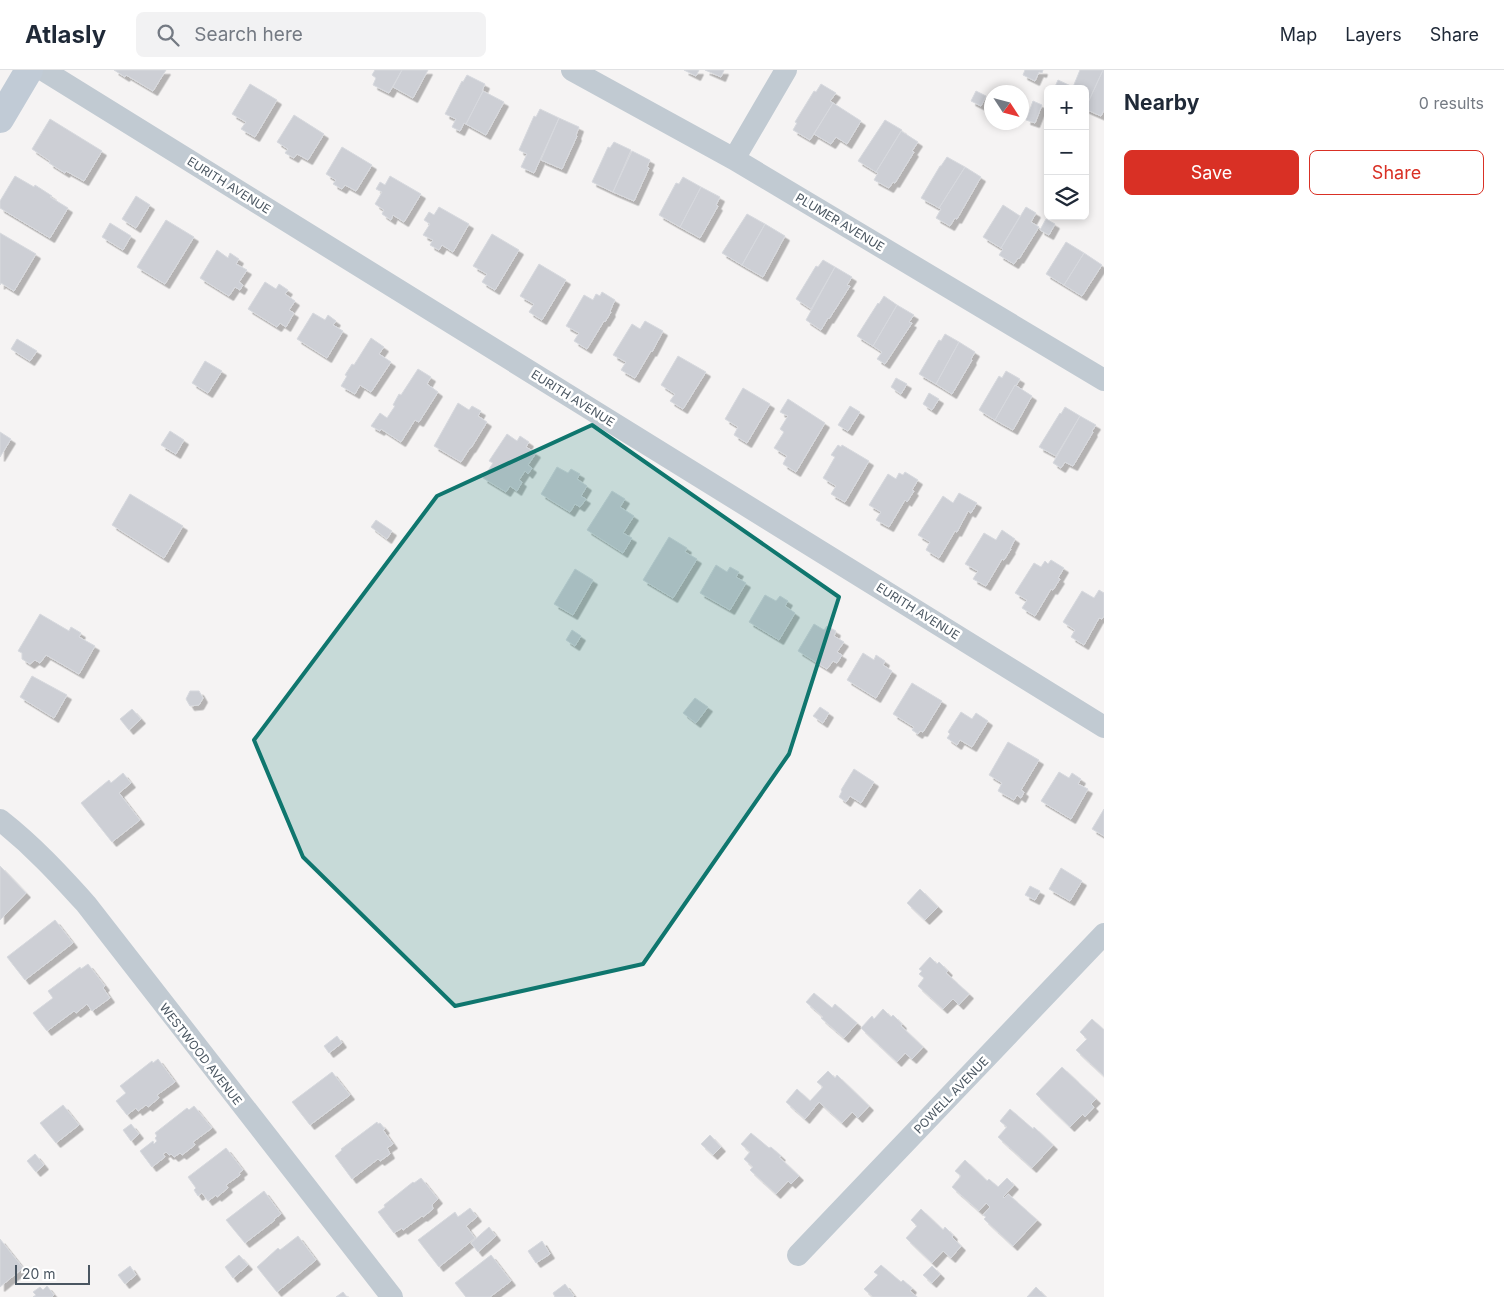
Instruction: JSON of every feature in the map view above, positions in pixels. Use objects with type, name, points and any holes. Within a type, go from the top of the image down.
[{"type":"street","points":[[0,119],[30,70]]},
{"type":"street","name":"EURITH AVENUE","points":[[43,70],[1104,727]]},
{"type":"street","name":"PLUMER AVENUE","points":[[572,70],[734,159],[1104,380]]},
{"type":"street","points":[[734,159],[786,70]]},
{"type":"street","name":"WESTWOOD AVENUE","points":[[0,820],[30,844],[86,904],[392,1297]]},
{"type":"street","name":"POWELL AVENUE","points":[[798,1255],[1104,934]]},
{"type":"highlighted area","points":[[592,425],[839,597],[789,754],[643,964],[455,1006],[303,857],[254,740],[437,496]]},
{"type":"building","points":[[114,70],[166,70],[153,91]]},
{"type":"building","points":[[375,70],[402,70],[389,93],[373,85],[376,78],[372,75]]},
{"type":"building","points":[[402,70],[428,70],[413,98],[393,87]]},
{"type":"building","points":[[684,70],[699,70],[696,76]]},
{"type":"building","points":[[705,70],[724,70],[721,77]]},
{"type":"building","points":[[1025,70],[1043,70],[1042,73],[1039,72],[1035,81],[1023,75]]},
{"type":"building","points":[[1080,70],[1103,70],[1089,100],[1089,85],[1074,85]]},
{"type":"building","points":[[1104,70],[1104,110],[1101,116],[1089,111],[1089,100]]},
{"type":"building","points":[[467,75],[485,84],[466,124],[464,123],[460,131],[452,127],[456,119],[445,114]]},
{"type":"building","points":[[1058,80],[1069,85],[1056,85]]},
{"type":"building","points":[[250,84],[277,100],[255,137],[241,129],[246,122],[232,114]]},
{"type":"building","points":[[821,84],[836,93],[830,101],[833,103],[810,140],[793,130],[797,123],[795,122],[814,91],[816,92]]},
{"type":"building","points":[[483,91],[504,102],[486,135],[466,124]]},
{"type":"building","points":[[976,91],[984,95],[981,106],[971,101]]},
{"type":"building","points":[[1033,101],[1042,105],[1035,123],[1029,121],[1029,112]]},
{"type":"building","points":[[833,103],[861,121],[847,144],[836,137],[831,144],[814,134]]},
{"type":"building","points":[[540,109],[559,118],[534,173],[521,167],[527,154],[519,150],[534,116],[536,117]]},
{"type":"building","points":[[294,115],[324,134],[308,160],[297,154],[294,158],[285,153],[288,149],[277,142]]},
{"type":"building","points":[[559,118],[579,127],[577,136],[562,169],[541,160]]},
{"type":"building","points":[[50,119],[102,151],[84,181],[66,171],[65,173],[32,149]]},
{"type":"building","points":[[885,120],[902,130],[876,172],[858,161]]},
{"type":"building","points":[[901,131],[918,142],[895,183],[893,182],[889,188],[874,180],[878,173],[876,172]]},
{"type":"building","points":[[614,142],[631,150],[613,192],[592,182],[608,147],[610,148]]},
{"type":"building","points":[[342,147],[372,165],[356,191],[345,185],[342,189],[333,184],[336,180],[326,174]]},
{"type":"building","points":[[632,151],[650,160],[647,167],[649,168],[634,201],[613,192]]},
{"type":"building","points":[[947,157],[965,167],[939,208],[921,198]]},
{"type":"building","points":[[965,167],[981,177],[957,219],[955,218],[950,226],[936,218],[941,209],[939,208]]},
{"type":"building","points":[[15,176],[34,187],[35,185],[68,208],[50,238],[0,208],[0,201]]},
{"type":"building","points":[[390,176],[421,194],[404,222],[393,215],[391,220],[382,214],[384,210],[375,204],[382,192],[376,189],[380,182],[385,185]]},
{"type":"building","points":[[683,177],[701,187],[680,227],[659,215],[676,183],[679,184]]},
{"type":"building","points":[[701,187],[720,197],[716,205],[718,206],[700,238],[680,227]]},
{"type":"building","points":[[136,196],[150,205],[136,228],[122,219]]},
{"type":"building","points":[[1003,205],[1020,216],[1001,248],[983,237]]},
{"type":"building","points":[[439,207],[469,224],[453,252],[442,245],[439,250],[430,245],[433,240],[423,235],[430,224],[424,220],[429,212],[434,215]]},
{"type":"building","points":[[1026,207],[1036,213],[1031,222],[1039,227],[1014,264],[999,255],[1003,249],[1001,248]]},
{"type":"building","points":[[747,214],[765,224],[742,265],[722,253]]},
{"type":"building","points":[[166,220],[194,237],[165,284],[137,267]]},
{"type":"building","points":[[1045,220],[1055,224],[1049,235],[1040,230]]},
{"type":"building","points":[[110,223],[131,236],[123,250],[102,237]]},
{"type":"building","points":[[765,224],[785,236],[763,277],[742,265]]},
{"type":"building","points":[[0,233],[36,254],[14,291],[1,283],[0,285]]},
{"type":"building","points":[[492,234],[519,250],[495,290],[482,282],[487,274],[473,266]]},
{"type":"building","points":[[1066,242],[1084,253],[1064,285],[1046,274]]},
{"type":"building","points":[[217,250],[228,258],[230,253],[239,259],[236,264],[247,270],[239,282],[243,285],[240,290],[235,287],[229,296],[200,278]]},
{"type":"building","points":[[1084,253],[1102,265],[1082,296],[1064,285]]},
{"type":"building","points":[[823,260],[835,267],[811,309],[796,299],[816,266],[818,267]]},
{"type":"building","points":[[539,264],[566,280],[542,320],[529,312],[534,304],[520,296]]},
{"type":"building","points":[[835,267],[852,277],[847,285],[850,286],[821,330],[806,320]]},
{"type":"building","points":[[265,282],[276,289],[279,284],[288,290],[285,294],[295,301],[289,310],[294,313],[286,327],[280,323],[277,327],[248,309]]},
{"type":"building","points":[[602,292],[615,300],[611,312],[587,349],[574,341],[579,333],[566,326],[584,295],[593,300],[596,294],[600,296]]},
{"type":"building","points":[[884,296],[897,305],[873,346],[857,336]]},
{"type":"building","points":[[897,305],[914,315],[909,322],[912,323],[885,364],[877,359],[882,352],[873,346]]},
{"type":"building","points":[[313,313],[325,320],[328,315],[336,321],[333,325],[343,331],[327,358],[297,339]]},
{"type":"building","points":[[645,321],[663,331],[635,378],[621,370],[626,362],[613,355],[632,324],[640,329]]},
{"type":"building","points":[[945,334],[959,342],[936,384],[919,374],[939,340],[941,341]]},
{"type":"building","points":[[371,338],[384,347],[379,354],[391,362],[371,392],[360,385],[355,394],[341,386],[347,376],[345,375],[352,364],[354,365]]},
{"type":"building","points":[[17,339],[37,351],[30,361],[11,349]]},
{"type":"building","points":[[959,342],[975,352],[952,394],[936,384]]},
{"type":"building","points":[[678,356],[706,372],[683,409],[670,401],[675,394],[661,385]]},
{"type":"building","points":[[205,361],[222,371],[208,393],[192,383]]},
{"type":"building","points":[[418,369],[431,377],[427,384],[438,392],[419,422],[415,420],[401,442],[381,429],[380,431],[371,426],[380,413],[387,418],[395,406],[393,405],[399,394],[401,395]]},
{"type":"building","points":[[1006,371],[1020,379],[995,420],[979,410],[999,376],[1002,378]]},
{"type":"building","points":[[896,378],[907,384],[901,394],[891,387]]},
{"type":"building","points":[[1015,385],[1032,396],[1013,430],[995,420]]},
{"type":"building","points":[[743,388],[770,404],[747,443],[734,435],[738,427],[725,419]]},
{"type":"building","points":[[929,393],[939,399],[932,410],[923,404]]},
{"type":"building","points":[[788,399],[825,423],[796,472],[783,464],[787,456],[774,448],[784,432],[780,429],[788,416],[780,412]]},
{"type":"building","points":[[458,403],[469,410],[472,406],[481,411],[478,416],[487,422],[461,462],[434,446]]},
{"type":"building","points":[[850,406],[860,412],[848,431],[838,425]]},
{"type":"building","points":[[1065,407],[1080,416],[1056,456],[1039,447]]},
{"type":"building","points":[[1080,416],[1096,425],[1073,466],[1065,462],[1061,468],[1053,463]]},
{"type":"building","points":[[170,431],[184,440],[176,454],[161,445]]},
{"type":"building","points":[[0,432],[11,439],[0,457]]},
{"type":"building","points":[[507,434],[517,441],[520,436],[529,442],[526,447],[536,453],[528,465],[532,468],[528,474],[525,471],[519,480],[522,482],[517,491],[510,486],[506,492],[483,478],[493,463],[489,461]]},
{"type":"building","points":[[838,445],[841,447],[842,445],[869,461],[845,502],[831,494],[836,486],[823,478],[835,457],[831,455]]},
{"type":"building","points":[[557,467],[568,473],[571,469],[580,474],[577,479],[587,486],[581,496],[586,499],[580,507],[575,504],[570,512],[541,494]]},
{"type":"building","points":[[905,472],[918,480],[912,490],[914,491],[907,502],[905,500],[889,527],[876,520],[881,512],[869,505],[888,474],[896,479],[899,473],[903,475]]},
{"type":"building","points":[[612,491],[625,499],[620,507],[634,516],[623,533],[632,538],[623,553],[587,530]]},
{"type":"building","points":[[959,493],[977,503],[971,513],[968,511],[957,532],[955,531],[939,558],[926,550],[930,542],[918,535],[943,496],[953,503]]},
{"type":"building","points":[[130,494],[183,526],[164,558],[112,525]]},
{"type":"building","points":[[376,520],[392,531],[387,539],[371,527]]},
{"type":"building","points":[[1002,530],[1015,539],[1011,549],[1004,560],[1002,559],[986,586],[973,579],[978,571],[965,564],[984,533],[996,540]]},
{"type":"building","points":[[669,537],[687,548],[685,552],[697,559],[673,598],[643,580]]},
{"type":"building","points":[[1051,560],[1064,568],[1058,578],[1060,579],[1053,590],[1051,589],[1035,616],[1022,608],[1027,600],[1015,593],[1034,563],[1041,567],[1045,561],[1048,564]]},
{"type":"building","points":[[716,565],[727,572],[730,567],[739,572],[736,577],[746,583],[730,610],[700,593]]},
{"type":"building","points":[[575,569],[593,580],[573,615],[554,604]]},
{"type":"building","points":[[1099,590],[1104,593],[1104,616],[1102,619],[1099,618],[1084,645],[1071,637],[1075,630],[1063,622],[1082,591],[1094,598]]},
{"type":"building","points":[[765,595],[776,601],[780,596],[788,601],[785,606],[795,613],[779,640],[749,622]]},
{"type":"building","points":[[40,614],[69,631],[71,627],[81,633],[79,637],[95,646],[79,674],[46,655],[40,663],[35,660],[30,664],[22,659],[22,653],[18,651]]},
{"type":"building","points":[[814,624],[824,630],[827,626],[836,631],[834,636],[844,642],[837,652],[842,655],[837,663],[833,661],[827,669],[798,651]]},
{"type":"building","points":[[572,630],[581,636],[575,646],[566,640]]},
{"type":"building","points":[[863,653],[874,660],[876,655],[885,661],[883,665],[892,671],[876,698],[847,680]]},
{"type":"building","points":[[32,676],[67,695],[54,718],[20,697]]},
{"type":"building","points":[[912,683],[942,701],[923,732],[920,731],[918,734],[912,730],[914,727],[893,714]]},
{"type":"building","points":[[190,691],[199,691],[203,698],[199,705],[190,706],[186,699]]},
{"type":"building","points":[[695,698],[708,707],[696,723],[683,713]]},
{"type":"building","points":[[820,707],[829,713],[823,723],[813,716]]},
{"type":"building","points":[[132,709],[141,719],[129,730],[120,719]]},
{"type":"building","points":[[961,712],[972,719],[976,713],[988,721],[972,747],[960,740],[957,745],[947,738],[950,734],[948,732]]},
{"type":"building","points":[[1008,742],[1039,760],[1021,790],[1024,792],[1021,798],[1017,795],[1014,800],[998,791],[1002,783],[989,775]]},
{"type":"building","points":[[854,769],[874,782],[861,803],[850,796],[846,802],[839,797],[841,790]]},
{"type":"building","points":[[1059,772],[1069,778],[1072,773],[1081,779],[1078,784],[1088,789],[1071,819],[1041,801]]},
{"type":"building","points":[[123,773],[131,783],[119,793],[140,820],[112,842],[81,803],[109,780],[111,783]]},
{"type":"building","points":[[1104,809],[1104,836],[1092,829]]},
{"type":"building","points":[[0,866],[26,893],[0,920]]},
{"type":"building","points":[[1061,868],[1082,881],[1070,901],[1049,889]]},
{"type":"building","points":[[1030,886],[1040,891],[1035,900],[1025,895]]},
{"type":"building","points":[[920,889],[938,907],[925,920],[907,903]]},
{"type":"building","points":[[55,920],[73,943],[25,980],[7,957]]},
{"type":"building","points":[[930,957],[937,964],[939,962],[948,971],[946,973],[969,994],[959,1005],[953,999],[943,1009],[918,986],[924,978],[919,974],[922,971],[919,969]]},
{"type":"building","points":[[88,964],[105,986],[103,988],[110,998],[92,1011],[87,1004],[47,1031],[33,1013],[53,998],[48,991],[80,967],[81,969]]},
{"type":"building","points":[[814,993],[832,1008],[835,1004],[857,1023],[844,1038],[806,1002]]},
{"type":"building","points":[[883,1009],[891,1017],[893,1015],[902,1024],[901,1026],[923,1047],[912,1059],[905,1053],[897,1062],[861,1028],[872,1016],[874,1019]]},
{"type":"building","points":[[1092,1019],[1104,1030],[1104,1076],[1076,1050],[1087,1039],[1080,1032]]},
{"type":"building","points":[[337,1036],[342,1043],[329,1053],[324,1046]]},
{"type":"building","points":[[158,1059],[175,1082],[157,1095],[159,1098],[148,1107],[146,1105],[138,1111],[136,1108],[127,1115],[116,1101],[126,1093],[120,1086],[152,1061],[153,1063]]},
{"type":"building","points":[[1062,1067],[1096,1099],[1091,1104],[1094,1107],[1085,1117],[1083,1114],[1070,1127],[1036,1094]]},
{"type":"building","points":[[828,1071],[835,1078],[837,1075],[869,1106],[858,1118],[852,1112],[842,1123],[819,1102],[805,1119],[786,1102],[797,1089],[810,1101],[823,1087],[817,1082]]},
{"type":"building","points":[[332,1072],[350,1095],[310,1125],[292,1102]]},
{"type":"building","points":[[63,1105],[79,1125],[56,1143],[40,1123]]},
{"type":"building","points":[[194,1106],[212,1128],[193,1142],[195,1145],[182,1155],[180,1153],[174,1157],[166,1152],[163,1154],[165,1157],[152,1167],[140,1151],[153,1141],[154,1144],[157,1141],[155,1133],[187,1108],[189,1110]]},
{"type":"building","points":[[1010,1109],[1033,1129],[1034,1127],[1053,1145],[1032,1168],[998,1137],[1007,1127],[1000,1121]]},
{"type":"building","points":[[377,1122],[385,1129],[383,1130],[393,1144],[387,1148],[390,1154],[380,1161],[378,1159],[352,1179],[335,1156],[341,1149]]},
{"type":"building","points":[[131,1124],[139,1134],[131,1141],[123,1130]]},
{"type":"building","points":[[751,1133],[769,1148],[771,1147],[799,1176],[791,1184],[788,1181],[776,1194],[750,1170],[753,1167],[744,1159],[750,1152],[741,1144]]},
{"type":"building","points":[[710,1135],[721,1147],[713,1155],[701,1144]]},
{"type":"building","points":[[226,1148],[243,1170],[239,1173],[240,1175],[226,1185],[228,1188],[217,1197],[216,1195],[208,1201],[202,1193],[198,1196],[194,1190],[196,1188],[188,1177]]},
{"type":"building","points":[[35,1154],[44,1165],[36,1172],[27,1161]]},
{"type":"building","points":[[965,1160],[987,1181],[989,1179],[998,1187],[1007,1178],[1014,1185],[1003,1197],[1008,1194],[1037,1220],[1013,1246],[984,1219],[986,1217],[983,1215],[990,1207],[986,1203],[979,1211],[952,1187],[961,1176],[955,1171]]},
{"type":"building","points":[[421,1178],[438,1199],[432,1205],[433,1209],[423,1217],[403,1230],[402,1228],[394,1233],[378,1212],[413,1182]]},
{"type":"building","points":[[264,1191],[281,1214],[245,1243],[226,1220]]},
{"type":"building","points":[[470,1208],[477,1217],[466,1226],[475,1238],[439,1267],[418,1240],[455,1212],[458,1217]]},
{"type":"building","points":[[921,1209],[943,1230],[945,1227],[961,1246],[951,1258],[943,1251],[932,1263],[906,1238],[917,1226],[911,1220]]},
{"type":"building","points":[[489,1227],[496,1236],[478,1252],[471,1243]]},
{"type":"building","points":[[298,1236],[316,1260],[277,1292],[257,1267],[278,1248],[280,1250]]},
{"type":"building","points":[[0,1239],[23,1268],[0,1287]]},
{"type":"building","points":[[542,1241],[550,1254],[536,1263],[528,1251]]},
{"type":"building","points":[[239,1255],[248,1265],[233,1278],[225,1267]]},
{"type":"building","points":[[491,1255],[511,1281],[490,1297],[466,1297],[455,1283]]},
{"type":"building","points":[[881,1265],[901,1282],[903,1280],[912,1288],[910,1291],[917,1297],[873,1297],[864,1289],[878,1275],[874,1272]]},
{"type":"building","points":[[130,1266],[136,1275],[125,1284],[118,1275]]},
{"type":"building","points":[[932,1266],[940,1274],[932,1283],[923,1275]]},
{"type":"building","points":[[565,1284],[574,1296],[555,1297],[553,1293]]},
{"type":"building","points":[[47,1286],[54,1295],[52,1297],[33,1297],[36,1295],[33,1292],[40,1287],[43,1290]]},
{"type":"building","points":[[1036,1287],[1046,1297],[1027,1297]]},
{"type":"building","points":[[343,1292],[347,1297],[336,1297]]}]
